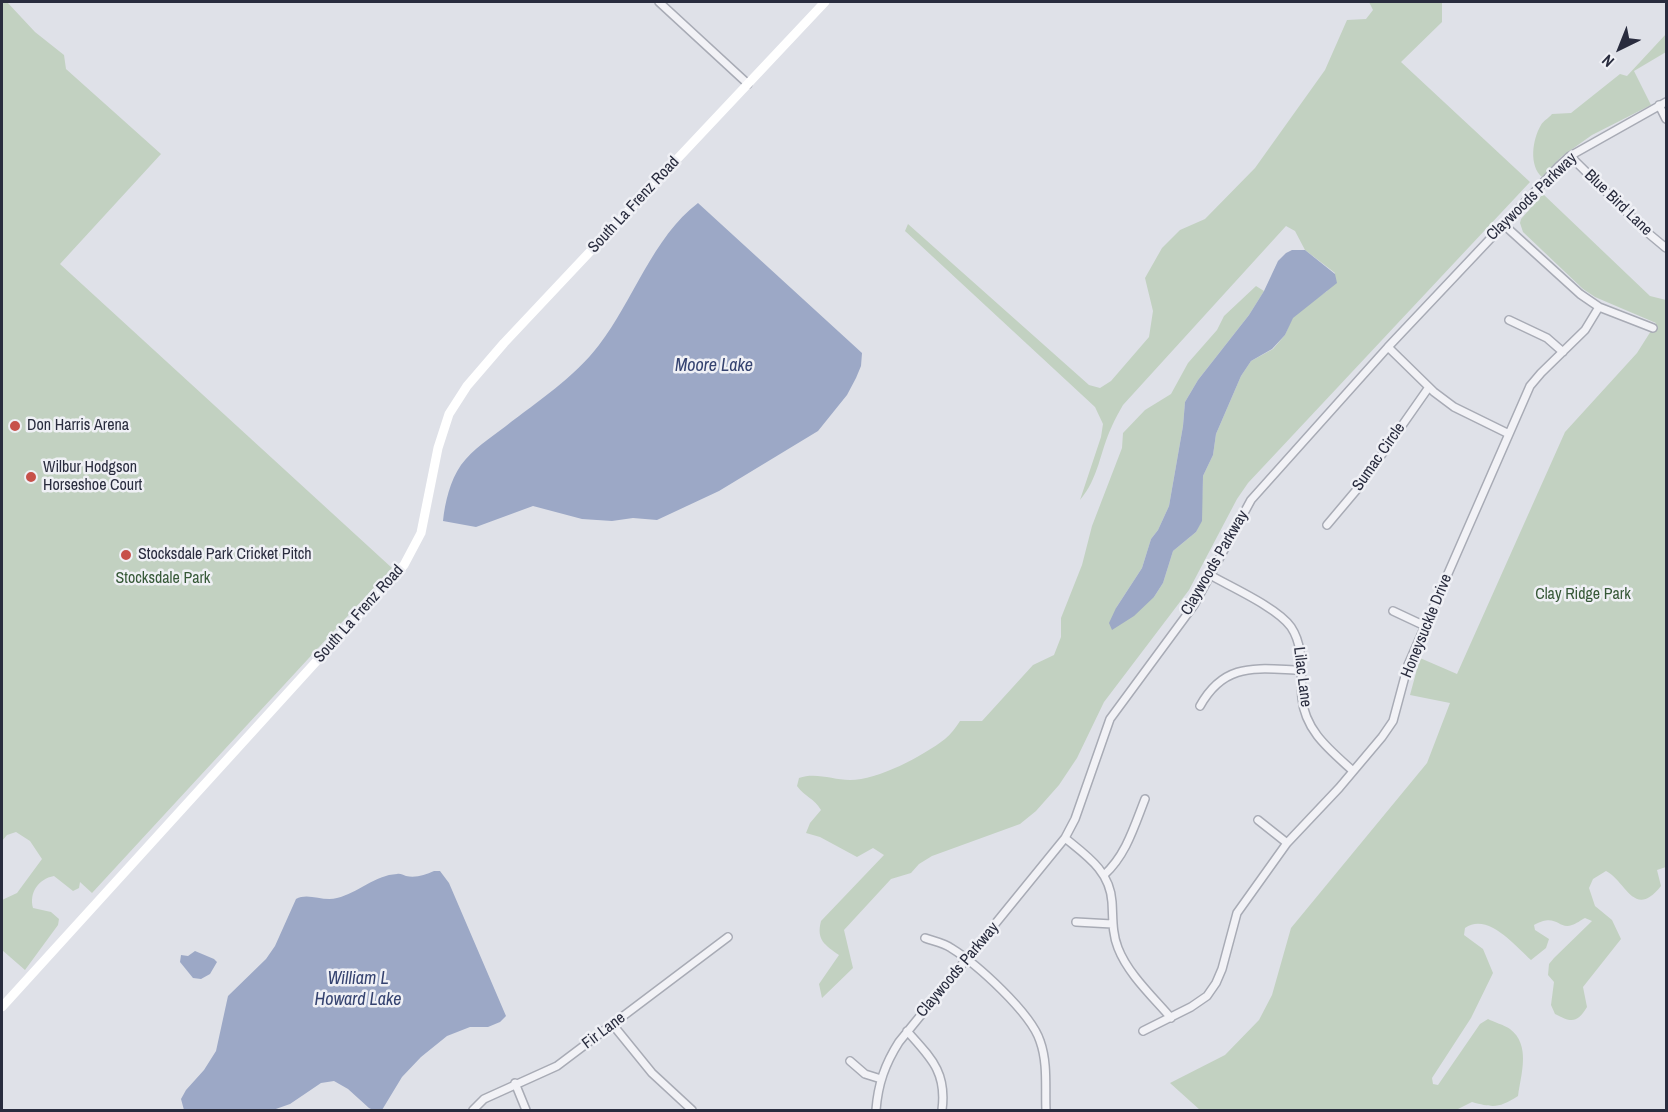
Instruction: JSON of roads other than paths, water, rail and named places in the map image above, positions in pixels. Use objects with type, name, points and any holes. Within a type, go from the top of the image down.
[{"type":"street","points":[[658,2],[748,84]]},
{"type":"street","name":"South La Frenz Road","points":[[2,1007],[404,565],[421,533],[438,448],[449,414],[457,399],[504,344],[825,2]]},
{"type":"street","points":[[1663,103],[1666,119]]},
{"type":"street","name":"Claywoods Parkway","points":[[876,1110],[881,1079],[890,1056],[907,1031],[1065,838],[1075,819],[1110,719],[1194,605],[1251,500],[1388,347],[1570,156],[1663,103]]},
{"type":"street","name":"Blue Bird Lane","points":[[1570,156],[1647,233],[1666,248]]},
{"type":"street","points":[[1503,224],[1580,294],[1599,307],[1653,328]]},
{"type":"street","name":"Honeysuckle Drive","points":[[1143,1031],[1191,1008],[1207,996],[1222,969],[1237,913],[1287,843],[1353,771],[1394,721],[1408,665],[1530,386],[1586,330],[1599,307]]},
{"type":"street","points":[[1509,320],[1548,338],[1563,351]]},
{"type":"street","points":[[1388,347],[1454,407],[1509,434]]},
{"type":"street","name":"Sumac Circle","points":[[1327,525],[1359,488],[1430,387]]},
{"type":"street","name":"Lilac Lane","points":[[1210,575],[1279,614],[1291,626],[1298,641],[1302,670],[1302,699],[1307,718],[1319,741],[1353,771]]},
{"type":"street","points":[[1393,611],[1425,626]]},
{"type":"street","points":[[1200,706],[1209,690],[1230,674],[1242,670],[1302,670]]},
{"type":"street","points":[[1104,875],[1117,863],[1145,799]]},
{"type":"street","points":[[1258,819],[1287,843]]},
{"type":"street","points":[[1065,838],[1100,867],[1111,892],[1112,924],[1118,948],[1134,973],[1171,1018]]},
{"type":"street","points":[[1076,922],[1112,924]]},
{"type":"street","name":"Fir Lane","points":[[473,1110],[484,1099],[556,1066],[728,937]]},
{"type":"street","points":[[925,938],[950,947],[965,959],[1022,1011],[1036,1030],[1045,1062],[1046,1110]]},
{"type":"street","points":[[613,1025],[652,1073],[692,1110]]},
{"type":"street","points":[[907,1031],[932,1058],[938,1068],[943,1087],[942,1110]]},
{"type":"street","points":[[850,1061],[865,1074],[881,1079]]},
{"type":"street","points":[[515,1083],[526,1110]]},
{"type":"water","name":"Moore Lake","points":[[698,203],[862,353],[861,366],[847,395],[818,431],[719,491],[657,520],[582,519],[533,506],[476,527],[443,521],[449,492],[461,465],[476,449],[555,388],[589,357],[611,328],[668,233]]},
{"type":"water","points":[[1292,250],[1305,250],[1335,274],[1337,283],[1293,318],[1285,335],[1272,349],[1251,361],[1241,376],[1216,434],[1213,455],[1203,476],[1202,521],[1196,532],[1173,551],[1163,583],[1154,597],[1134,616],[1112,630],[1109,623],[1142,568],[1151,539],[1158,530],[1169,506],[1185,402],[1198,380],[1249,315],[1264,291],[1278,261]]},
{"type":"water","name":"William L Howard Lake","points":[[440,871],[449,883],[506,1016],[500,1022],[488,1027],[470,1027],[447,1036],[421,1057],[402,1077],[382,1110],[369,1108],[348,1089],[334,1081],[321,1083],[290,1104],[273,1110],[184,1110],[181,1099],[216,1051],[228,996],[266,959],[275,946],[296,899],[306,896],[337,898],[381,877],[399,874],[417,876]]},
{"type":"water","points":[[195,951],[217,962],[210,974],[201,979],[193,978],[180,962],[181,955],[188,956]]},
{"type":"place","name":"Don Harris Arena","points":[[15,426]]},
{"type":"place","name":"Wilbur Hodgson Horseshoe Court","points":[[31,477]]},
{"type":"place","name":"Stocksdale Park Cricket Pitch","points":[[126,555]]},
{"type":"park label","name":"Stocksdale Park","points":[[163,579]]},
{"type":"park label","name":"Clay Ridge Park","points":[[1583,595]]}]
